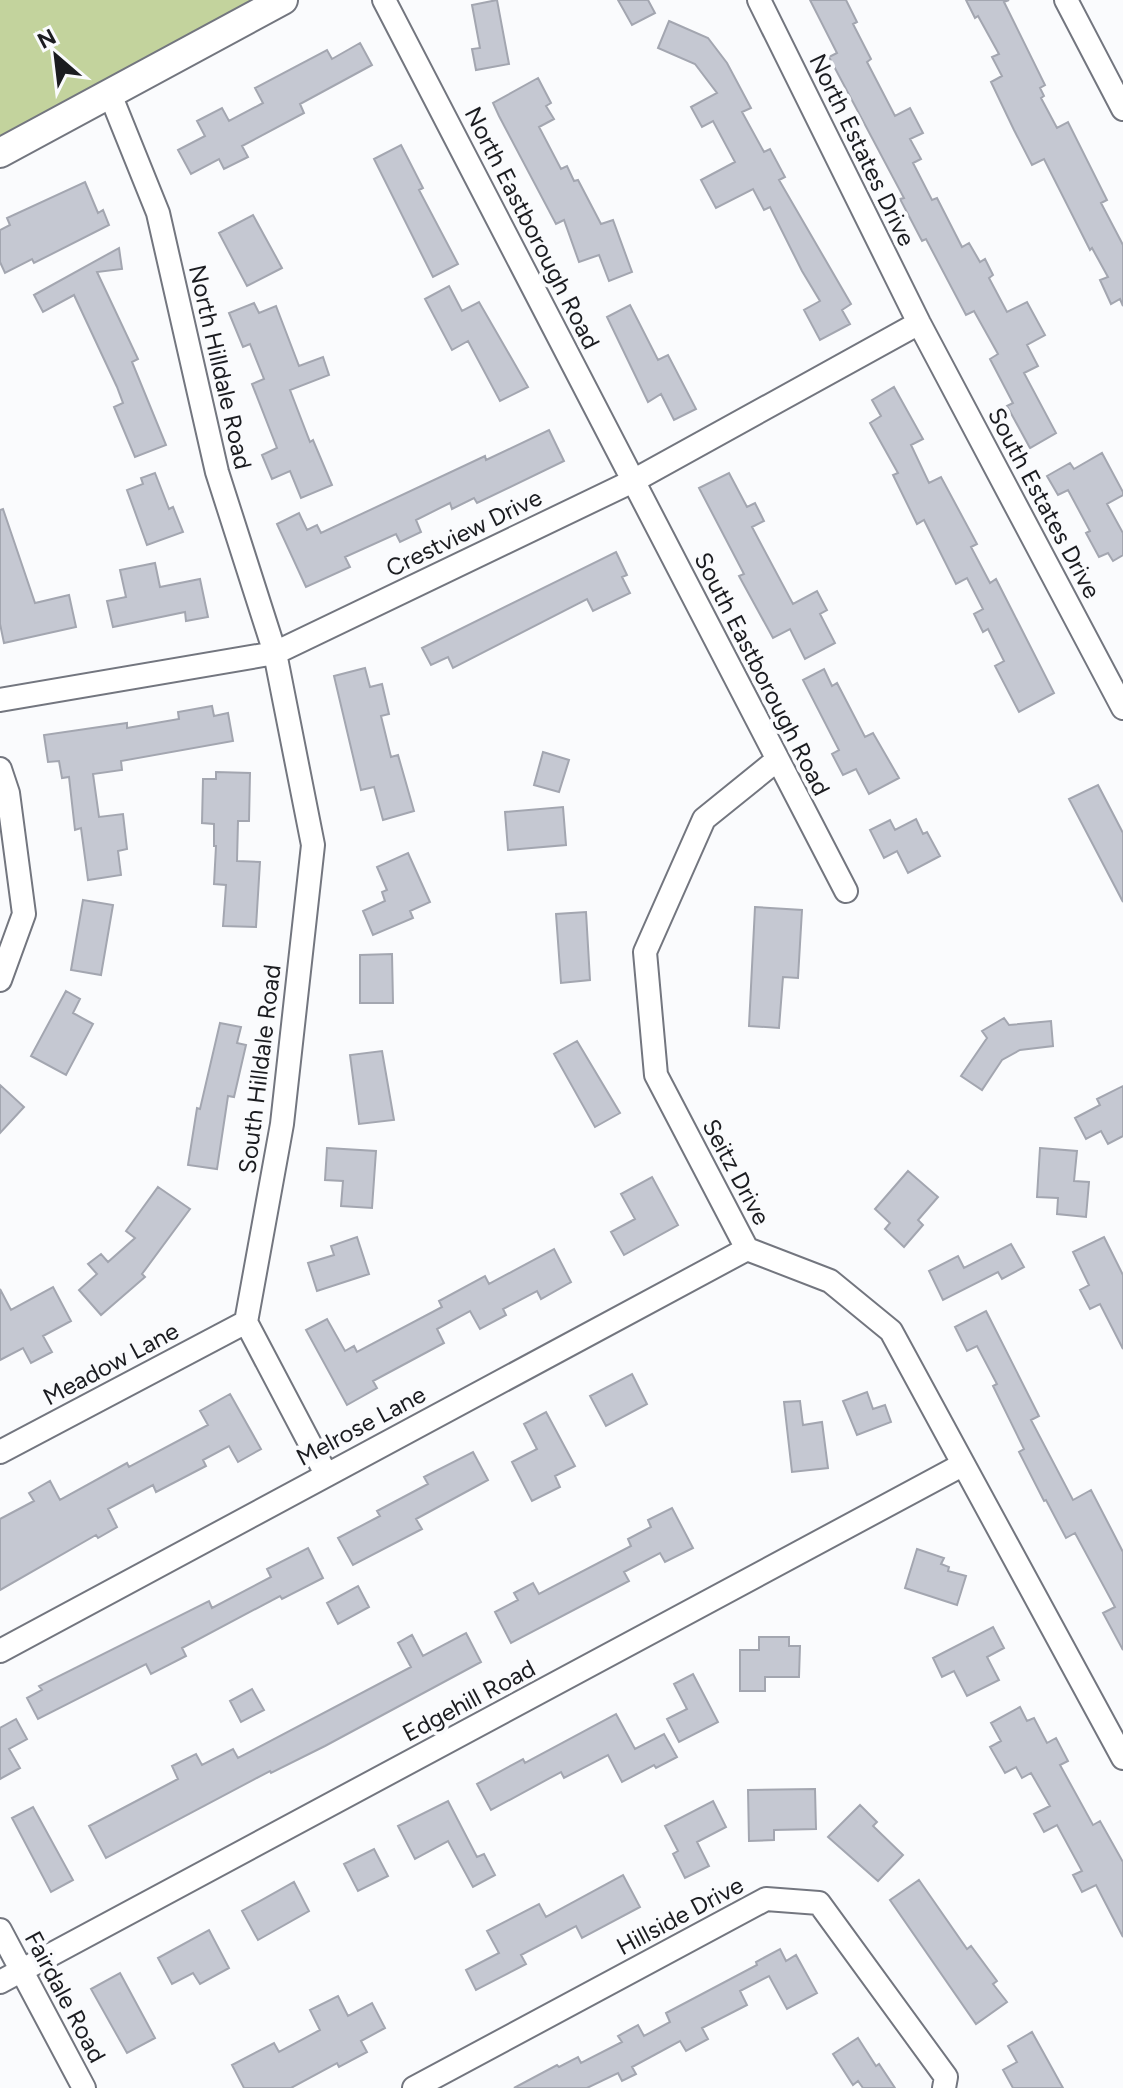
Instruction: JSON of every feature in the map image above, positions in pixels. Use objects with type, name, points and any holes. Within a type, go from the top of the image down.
[{"type":"street","points":[[0,153],[283,0]]},
{"type":"street","name":"North Eastborough Road","points":[[384,0],[633,481]]},
{"type":"street","name":"North Estates Drive","points":[[759,0],[919,323]]},
{"type":"street","points":[[1066,0],[1123,109]]},
{"type":"street","name":"North Hilldale Road","points":[[110,94],[158,213],[217,472],[275,653]]},
{"type":"street","name":"Crestview Drive","points":[[0,700],[275,653],[633,481],[919,323]]},
{"type":"street","name":"South Estates Drive","points":[[919,323],[1123,708]]},
{"type":"street","name":"South Eastborough Road","points":[[633,481],[846,891]]},
{"type":"street","name":"South Hilldale Road","points":[[246,1322],[282,1124],[313,845],[275,653]]},
{"type":"street","name":"Seitz Drive","points":[[777,760],[704,819],[645,952],[656,1075],[747,1249],[830,1281],[891,1331],[1123,1758]]},
{"type":"street","points":[[0,769],[8,793],[24,914],[0,980]]},
{"type":"street","name":"Melrose Lane","points":[[0,1651],[747,1249]]},
{"type":"street","points":[[246,1322],[326,1474]]},
{"type":"street","name":"Meadow Lane","points":[[0,1452],[246,1322]]},
{"type":"street","name":"Edgehill Road","points":[[0,1982],[962,1465]]},
{"type":"street","name":"Hillside Drive","points":[[414,2088],[766,1899],[819,1903],[946,2077],[944,2088]]},
{"type":"street","name":"Fairdale Road","points":[[0,1930],[84,2088]]},
{"type":"green space","points":[[0,0],[254,0],[0,136]]},
{"type":"building","points":[[497,0],[509,64],[476,70],[472,49],[480,48],[472,5]]},
{"type":"building","points":[[618,0],[648,0],[655,13],[632,25]]},
{"type":"building","points":[[810,0],[846,0],[857,22],[853,24],[871,59],[867,62],[895,116],[910,108],[923,133],[910,139],[921,159],[913,163],[932,200],[937,198],[962,247],[969,243],[980,262],[985,259],[993,275],[989,278],[1007,312],[1027,302],[1045,335],[1027,345],[1038,366],[1024,373],[1056,433],[1030,448],[1007,406],[1013,403],[990,359],[998,354],[974,311],[966,315],[926,239],[922,241],[900,199],[904,198],[829,57],[837,53]]},
{"type":"building","points":[[966,0],[1009,0],[1004,2],[1045,85],[1040,88],[1044,96],[1041,98],[1057,128],[1068,122],[1107,200],[1101,203],[1123,245],[1123,306],[1120,299],[1111,304],[1100,280],[1108,277],[1092,248],[1090,250],[1044,159],[1032,165],[1014,130],[991,82],[1002,76],[992,57],[999,54]]},
{"type":"building","points":[[669,21],[708,38],[727,63],[751,108],[742,112],[764,152],[770,149],[785,177],[779,180],[851,304],[842,310],[850,324],[820,340],[804,310],[820,301],[770,207],[764,210],[753,189],[716,208],[701,180],[735,162],[713,121],[702,127],[691,107],[717,93],[695,64],[658,48]]},
{"type":"building","points":[[360,43],[372,65],[300,104],[304,113],[242,146],[248,157],[224,169],[219,159],[191,174],[178,150],[205,136],[197,121],[222,108],[229,121],[263,103],[255,88],[327,50],[332,59]]},
{"type":"building","points":[[538,78],[551,103],[546,106],[554,119],[539,127],[561,169],[567,166],[574,181],[578,180],[601,224],[613,220],[632,272],[609,281],[599,255],[579,262],[564,220],[556,224],[499,116],[493,103]]},
{"type":"building","points":[[401,145],[423,188],[419,190],[458,264],[433,277],[374,159]]},
{"type":"building","points":[[85,182],[98,213],[103,210],[109,225],[34,263],[32,259],[5,273],[0,262],[0,230],[10,225],[7,218]]},
{"type":"building","points":[[253,215],[282,268],[247,286],[219,233]]},
{"type":"building","points":[[119,248],[122,269],[97,272],[138,359],[132,362],[166,445],[135,457],[114,407],[123,403],[117,387],[74,295],[43,312],[34,295]]},
{"type":"building","points":[[449,286],[462,311],[479,302],[528,387],[500,401],[468,341],[452,350],[425,299]]},
{"type":"building","points":[[254,303],[259,313],[276,306],[299,366],[323,357],[329,375],[290,390],[310,442],[313,440],[332,485],[301,498],[290,471],[272,479],[262,455],[277,448],[252,384],[264,379],[250,344],[243,347],[229,313]]},
{"type":"building","points":[[630,305],[658,360],[668,355],[696,409],[674,420],[661,394],[648,402],[607,317]]},
{"type":"building","points":[[894,387],[923,439],[911,445],[929,483],[941,477],[977,544],[971,547],[990,583],[996,579],[1054,693],[1019,712],[995,666],[1004,661],[988,629],[983,632],[974,614],[983,609],[967,578],[956,584],[924,520],[917,524],[893,475],[898,473],[870,423],[881,416],[872,400]]},
{"type":"building","points":[[549,430],[564,461],[477,503],[474,498],[452,509],[450,503],[416,520],[421,532],[400,542],[396,534],[345,557],[350,567],[306,587],[277,524],[299,513],[307,530],[317,525],[321,533],[485,456],[486,460]]},
{"type":"building","points":[[1102,453],[1123,492],[1107,504],[1123,533],[1123,555],[1113,561],[1108,553],[1099,557],[1086,533],[1090,531],[1068,490],[1058,495],[1047,476],[1070,463],[1074,469]]},
{"type":"building","points":[[155,473],[169,509],[173,507],[183,532],[147,545],[127,490],[143,484],[141,478]]},
{"type":"building","points":[[729,473],[747,507],[755,503],[764,521],[752,527],[793,604],[817,591],[827,610],[820,614],[835,643],[805,659],[790,629],[773,638],[739,576],[744,574],[699,488]]},
{"type":"building","points":[[3,509],[35,603],[69,595],[76,627],[4,643],[0,624],[0,510]]},
{"type":"building","points":[[616,552],[627,575],[622,577],[630,593],[593,611],[587,599],[453,668],[448,657],[431,665],[422,648]]},
{"type":"building","points":[[155,563],[160,587],[200,579],[208,617],[186,621],[185,612],[113,627],[107,601],[126,597],[120,570]]},
{"type":"building","points":[[365,668],[370,687],[382,684],[389,714],[381,716],[391,757],[398,755],[414,811],[383,820],[374,787],[361,790],[334,676]]},
{"type":"building","points":[[824,669],[832,686],[837,683],[865,737],[873,733],[899,778],[869,794],[856,769],[843,775],[832,754],[839,750],[803,680]]},
{"type":"building","points":[[212,706],[214,716],[228,713],[233,741],[121,761],[122,770],[93,774],[99,817],[123,814],[127,849],[118,851],[121,875],[88,880],[81,828],[75,830],[69,777],[62,778],[59,761],[48,762],[44,735],[127,723],[127,728],[179,719],[178,712]]},
{"type":"building","points":[[543,752],[569,760],[559,792],[534,785]]},
{"type":"building","points":[[216,772],[250,773],[249,821],[238,821],[237,861],[260,862],[256,927],[223,926],[226,885],[214,884],[214,824],[202,823],[203,779],[216,779]]},
{"type":"building","points":[[1098,785],[1123,833],[1123,902],[1069,799]]},
{"type":"building","points":[[563,807],[566,845],[508,850],[505,812]]},
{"type":"building","points":[[916,819],[940,856],[908,873],[897,851],[884,858],[870,830],[890,820],[895,830]]},
{"type":"building","points":[[408,853],[430,902],[410,911],[413,918],[373,935],[363,911],[385,901],[382,892],[387,890],[377,867]]},
{"type":"building","points":[[83,900],[113,905],[101,975],[71,970]]},
{"type":"building","points":[[755,907],[802,910],[798,978],[783,977],[779,1028],[749,1026]]},
{"type":"building","points":[[586,912],[590,980],[561,983],[556,914]]},
{"type":"building","points":[[392,954],[393,1003],[360,1003],[360,955]]},
{"type":"building","points":[[66,991],[80,999],[73,1013],[93,1024],[66,1075],[31,1056]]},
{"type":"building","points":[[1004,1018],[1009,1025],[1051,1021],[1053,1046],[1020,1050],[1002,1060],[982,1090],[961,1076],[987,1038],[982,1031]]},
{"type":"building","points":[[220,1023],[241,1027],[237,1043],[246,1045],[234,1097],[228,1096],[217,1169],[188,1165],[197,1108],[200,1109]]},
{"type":"building","points":[[577,1041],[620,1113],[595,1127],[554,1054]]},
{"type":"building","points":[[382,1051],[394,1120],[359,1124],[350,1055]]},
{"type":"building","points":[[0,1085],[24,1107],[0,1133]]},
{"type":"building","points":[[1123,1086],[1123,1136],[1108,1144],[1101,1131],[1086,1139],[1075,1118],[1100,1105],[1097,1099]]},
{"type":"building","points":[[327,1148],[376,1151],[372,1208],[341,1206],[343,1181],[325,1180]]},
{"type":"building","points":[[1040,1148],[1077,1151],[1074,1181],[1089,1182],[1086,1217],[1057,1214],[1058,1198],[1037,1197]]},
{"type":"building","points":[[908,1171],[938,1197],[918,1220],[923,1225],[904,1247],[885,1229],[890,1223],[875,1209]]},
{"type":"building","points":[[652,1177],[678,1225],[624,1255],[611,1232],[635,1219],[621,1194]]},
{"type":"building","points":[[158,1187],[190,1209],[142,1274],[145,1277],[101,1315],[79,1290],[97,1274],[88,1264],[101,1254],[108,1262],[135,1238],[126,1231]]},
{"type":"building","points":[[357,1237],[369,1274],[317,1291],[308,1263],[334,1255],[331,1246]]},
{"type":"building","points":[[1104,1237],[1123,1275],[1123,1349],[1100,1304],[1090,1309],[1080,1290],[1089,1285],[1073,1252]]},
{"type":"building","points":[[1011,1244],[1024,1267],[1002,1279],[998,1272],[943,1300],[929,1271],[958,1256],[964,1268]]},
{"type":"building","points":[[554,1249],[571,1282],[541,1299],[537,1291],[503,1309],[506,1315],[480,1329],[470,1311],[437,1329],[444,1343],[373,1381],[377,1388],[347,1405],[306,1330],[327,1319],[345,1351],[354,1346],[357,1352],[442,1307],[439,1301],[485,1276],[489,1284]]},
{"type":"building","points":[[53,1287],[71,1321],[43,1336],[52,1352],[31,1363],[23,1348],[0,1360],[0,1289],[11,1310]]},
{"type":"building","points":[[986,1311],[1039,1416],[1031,1420],[1073,1500],[1091,1490],[1123,1552],[1123,1650],[1103,1613],[1115,1607],[1075,1533],[1066,1538],[1044,1501],[1019,1452],[1024,1449],[993,1386],[997,1384],[977,1346],[967,1351],[955,1327]]},
{"type":"building","points":[[632,1374],[647,1404],[606,1426],[590,1396]]},
{"type":"building","points":[[867,1392],[873,1409],[885,1405],[891,1422],[857,1435],[843,1401]]},
{"type":"building","points":[[230,1394],[261,1449],[238,1462],[229,1446],[203,1460],[206,1466],[156,1492],[153,1485],[108,1509],[117,1527],[98,1538],[96,1535],[0,1590],[0,1519],[34,1501],[29,1493],[50,1481],[60,1500],[127,1463],[129,1467],[208,1425],[200,1411]]},
{"type":"building","points":[[800,1401],[803,1425],[822,1422],[828,1468],[792,1472],[784,1402]]},
{"type":"building","points":[[546,1412],[575,1466],[555,1476],[560,1487],[532,1501],[512,1462],[537,1449],[524,1424]]},
{"type":"building","points":[[473,1452],[488,1480],[416,1519],[422,1529],[353,1565],[338,1538],[380,1516],[377,1511],[428,1484],[424,1477]]},
{"type":"building","points":[[672,1508],[693,1548],[665,1562],[660,1553],[624,1572],[629,1581],[511,1643],[495,1612],[518,1600],[514,1593],[533,1583],[539,1594],[631,1546],[628,1539],[651,1527],[648,1520]]},
{"type":"building","points":[[308,1548],[323,1578],[282,1599],[280,1596],[182,1648],[186,1656],[151,1674],[146,1664],[38,1719],[27,1698],[42,1690],[39,1686],[209,1601],[212,1608],[271,1577],[267,1569]]},
{"type":"building","points":[[917,1549],[944,1558],[941,1564],[949,1567],[948,1571],[966,1576],[957,1605],[905,1588]]},
{"type":"building","points":[[358,1586],[369,1607],[338,1624],[327,1603]]},
{"type":"building","points":[[993,1627],[1004,1648],[987,1657],[999,1680],[967,1696],[954,1671],[942,1677],[933,1658]]},
{"type":"building","points":[[466,1633],[481,1662],[106,1858],[89,1826],[178,1779],[172,1766],[196,1754],[202,1765],[233,1749],[238,1758],[411,1667],[398,1643],[412,1635],[423,1656]]},
{"type":"building","points":[[759,1637],[789,1637],[789,1646],[800,1646],[799,1677],[765,1677],[765,1691],[740,1691],[740,1650],[759,1650]]},
{"type":"building","points":[[693,1674],[718,1722],[679,1742],[667,1719],[687,1709],[674,1684]]},
{"type":"building","points":[[252,1689],[264,1710],[241,1722],[230,1701]]},
{"type":"building","points":[[1020,1707],[1027,1721],[1034,1718],[1047,1743],[1056,1738],[1068,1761],[1060,1765],[1093,1825],[1100,1821],[1123,1862],[1123,1937],[1096,1885],[1082,1892],[1073,1875],[1082,1871],[1057,1825],[1044,1832],[1034,1814],[1050,1806],[1031,1773],[1022,1778],[1016,1767],[1005,1773],[990,1747],[1001,1741],[991,1723]]},
{"type":"building","points":[[616,1714],[635,1749],[664,1734],[677,1757],[622,1782],[608,1755],[564,1778],[561,1772],[491,1810],[477,1784],[523,1759],[525,1763]]},
{"type":"building","points":[[16,1719],[27,1739],[9,1749],[20,1768],[0,1779],[0,1728]]},
{"type":"building","points":[[815,1789],[816,1829],[774,1830],[774,1840],[749,1841],[748,1790]]},
{"type":"building","points":[[448,1801],[477,1857],[484,1854],[495,1875],[473,1887],[448,1841],[415,1859],[398,1826]]},
{"type":"building","points":[[713,1801],[726,1827],[697,1842],[709,1866],[685,1878],[673,1854],[678,1851],[665,1826]]},
{"type":"building","points":[[860,1805],[877,1822],[873,1826],[903,1855],[878,1881],[828,1837]]},
{"type":"building","points":[[33,1807],[73,1880],[51,1892],[12,1818]]},
{"type":"building","points":[[374,1849],[388,1876],[358,1891],[344,1864]]},
{"type":"building","points":[[623,1875],[640,1907],[582,1938],[576,1926],[521,1955],[526,1964],[476,1990],[466,1970],[499,1953],[487,1931],[539,1904],[546,1917]]},
{"type":"building","points":[[919,1880],[967,1949],[971,1946],[997,1981],[993,1984],[1007,2002],[976,2024],[890,1900]]},
{"type":"building","points":[[294,1882],[309,1911],[258,1940],[242,1911]]},
{"type":"building","points":[[209,1930],[229,1968],[200,1984],[193,1973],[172,1984],[158,1958]]},
{"type":"building","points":[[780,1949],[786,1961],[796,1955],[817,1993],[787,2009],[769,1976],[740,1991],[747,2005],[702,2028],[708,2039],[686,2051],[680,2041],[632,2067],[636,2074],[622,2081],[618,2073],[587,2088],[514,2088],[578,2057],[581,2063],[622,2042],[618,2036],[638,2025],[644,2036],[670,2022],[666,2013],[757,1965],[756,1962]]},
{"type":"building","points":[[120,1973],[155,2038],[127,2053],[91,1989]]},
{"type":"building","points":[[338,1996],[348,2016],[372,2003],[385,2028],[361,2041],[367,2052],[339,2067],[337,2063],[291,2088],[244,2088],[232,2065],[274,2043],[279,2052],[320,2030],[310,2010]]},
{"type":"building","points":[[1032,2032],[1063,2088],[1013,2088],[1003,2070],[1017,2062],[1008,2046]]},
{"type":"building","points":[[858,2038],[895,2088],[863,2088],[858,2081],[853,2085],[833,2054]]}]
